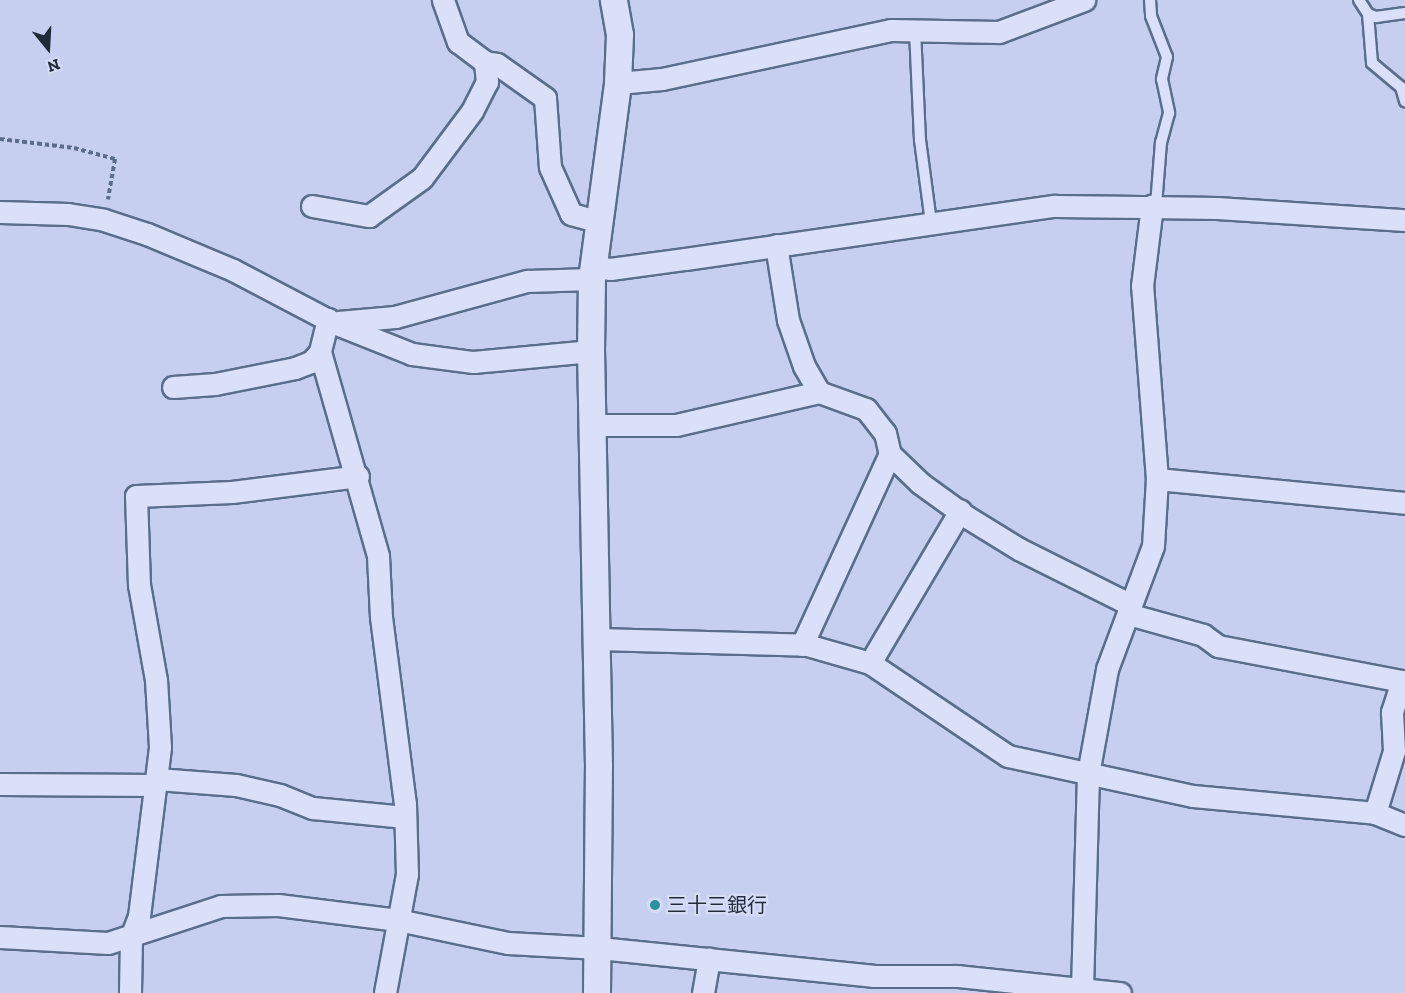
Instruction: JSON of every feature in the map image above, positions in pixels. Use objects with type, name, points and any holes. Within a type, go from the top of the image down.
[{"type":"street","points":[[443,0],[458,42],[485,62],[497,64],[545,98],[549,167],[571,214],[601,222]]},
{"type":"street","points":[[597,993],[600,948],[591,351],[593,273],[618,83],[620,35],[614,0]]},
{"type":"street","points":[[618,83],[662,80],[891,30],[999,32],[1084,0]]},
{"type":"street","points":[[312,206],[369,216],[406,192],[438,160],[472,111],[487,82],[485,62]]},
{"type":"street","points":[[331,321],[395,316],[527,281],[1055,206],[1154,206],[1340,213],[1405,220]]},
{"type":"street","points":[[1082,989],[1088,774],[1107,669],[1153,546],[1157,479],[1142,286],[1154,206]]},
{"type":"street","points":[[0,212],[68,214],[104,220],[233,270],[331,321],[412,354],[454,362],[591,351]]},
{"type":"street","points":[[776,245],[788,320],[804,366],[819,392]]},
{"type":"street","points":[[173,387],[215,384],[295,368],[311,362],[320,352],[331,321]]},
{"type":"street","points":[[320,352],[358,476],[378,556],[405,817],[407,874],[385,993]]},
{"type":"street","points":[[593,424],[676,425],[819,392],[866,409],[885,433],[890,454],[920,483],[1019,549],[1129,610],[1203,635],[1218,646],[1402,681],[1392,712],[1394,751],[1375,813]]},
{"type":"street","points":[[802,645],[890,454]]},
{"type":"street","points":[[130,993],[131,937],[139,916],[160,747],[156,680],[139,585],[136,496],[232,492],[358,476]]},
{"type":"street","points":[[1157,479],[1405,503]]},
{"type":"street","points":[[870,663],[960,511]]},
{"type":"street","points":[[597,639],[802,645],[870,663],[1008,756],[1193,796],[1375,813],[1405,825]]},
{"type":"street","points":[[0,783],[156,782],[236,785],[280,795],[313,808],[405,817]]},
{"type":"street","points":[[0,937],[108,943],[231,905],[278,905],[398,920],[508,943],[600,948],[709,959],[872,985],[959,984],[1082,989],[1120,993]]},
{"type":"street","points":[[703,993],[709,959]]},
{"type":"lane","points":[[1150,0],[1151,16],[1167,57],[1162,80],[1169,113],[1161,142],[1154,206]]},
{"type":"lane","points":[[1359,0],[1368,14],[1372,63],[1401,87],[1405,101]]},
{"type":"lane","points":[[1368,14],[1405,13]]},
{"type":"lane","points":[[915,30],[920,140],[931,222]]},
{"type":"path","points":[[0,139],[74,148],[115,159],[104,220]]},
{"type":"place","name":"三十三銀行","points":[[655,905]]}]
